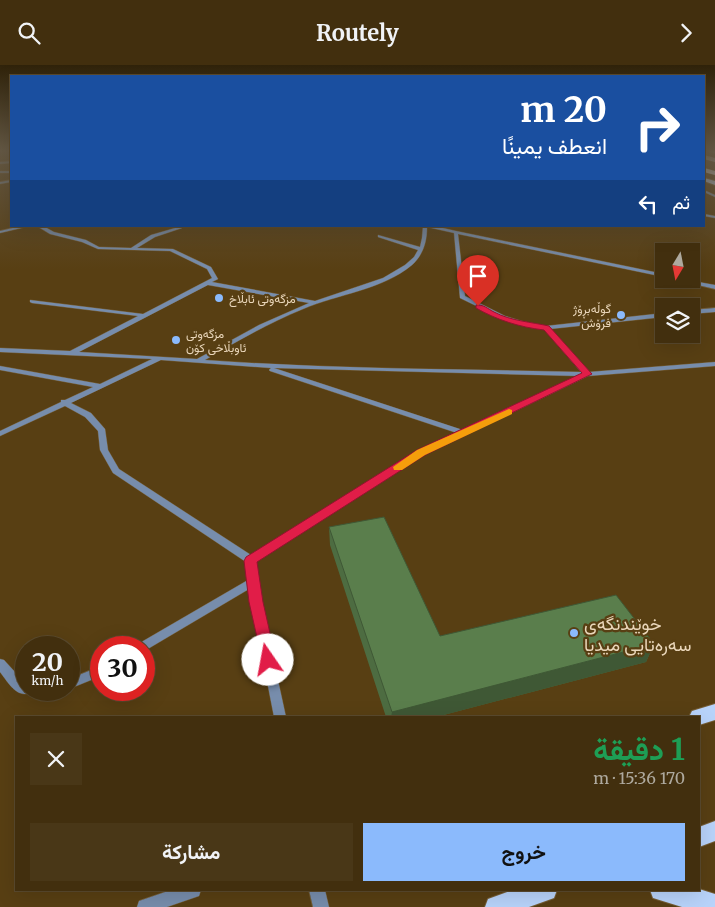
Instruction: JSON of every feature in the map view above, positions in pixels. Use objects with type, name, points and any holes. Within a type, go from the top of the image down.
[{"type":"main road","points":[[700,716],[715,712]]},
{"type":"main road","points":[[700,837],[715,831]]},
{"type":"main road","points":[[496,907],[543,891]]},
{"type":"main road","points":[[664,891],[715,905]]},
{"type":"street","points":[[0,232],[23,227]]},
{"type":"street","points":[[41,227],[52,233],[84,241],[98,248],[171,250],[209,268],[215,279],[71,353]]},
{"type":"street","points":[[133,248],[153,236],[180,227]]},
{"type":"street","points":[[198,361],[243,336],[316,303],[385,278],[408,266],[421,249],[426,238],[426,227]]},
{"type":"street","points":[[430,227],[655,274]]},
{"type":"street","points":[[456,233],[460,255],[459,277],[462,297],[495,315],[527,326],[546,328],[655,316]]},
{"type":"street","points":[[380,236],[421,249]]},
{"type":"street","points":[[206,283],[316,303]]},
{"type":"street","points":[[700,284],[715,287]]},
{"type":"street","points":[[32,301],[142,315]]},
{"type":"street","points":[[700,311],[715,310]]},
{"type":"street","points":[[546,328],[587,374]]},
{"type":"street","points":[[0,350],[161,358],[262,366],[587,374],[715,365]]},
{"type":"street","points":[[0,434],[64,402],[161,358]]},
{"type":"street","points":[[262,366],[464,433]]},
{"type":"street","points":[[0,368],[100,386]]},
{"type":"street","points":[[251,561],[421,453],[587,374]]},
{"type":"street","points":[[64,402],[88,415],[102,431],[104,450],[116,471],[251,561]]},
{"type":"street","points":[[251,561],[253,582],[280,716]]},
{"type":"street","points":[[155,639],[253,582]]},
{"type":"street","points":[[0,664],[15,681]]},
{"type":"street","points":[[145,907],[190,891]]},
{"type":"street","points":[[317,891],[321,907]]},
{"type":"building","name":"خوێندنگەی سەرەتایی میدیا","points":[[384,517],[440,636],[616,595],[654,644],[392,712],[329,527]]},
{"type":"slow traffic","points":[[398,467],[421,453],[509,412]]},
{"type":"place","name":"مزگەوتی ئابڵاخ","points":[[219,298]]},
{"type":"place","name":"گوڵەبڕۆژ فرۆش","points":[[621,315]]},
{"type":"place","name":"مزگەوتی ئاوبڵاخی کۆن","points":[[176,340]]},
{"type":"place","name":"خوێندنگەی سەرەتایی میدیا","points":[[574,633]]},
{"type":"route","points":[[268,660],[256,602],[251,561],[421,453],[587,374],[546,328],[527,326],[511,321],[478,306]]}]
